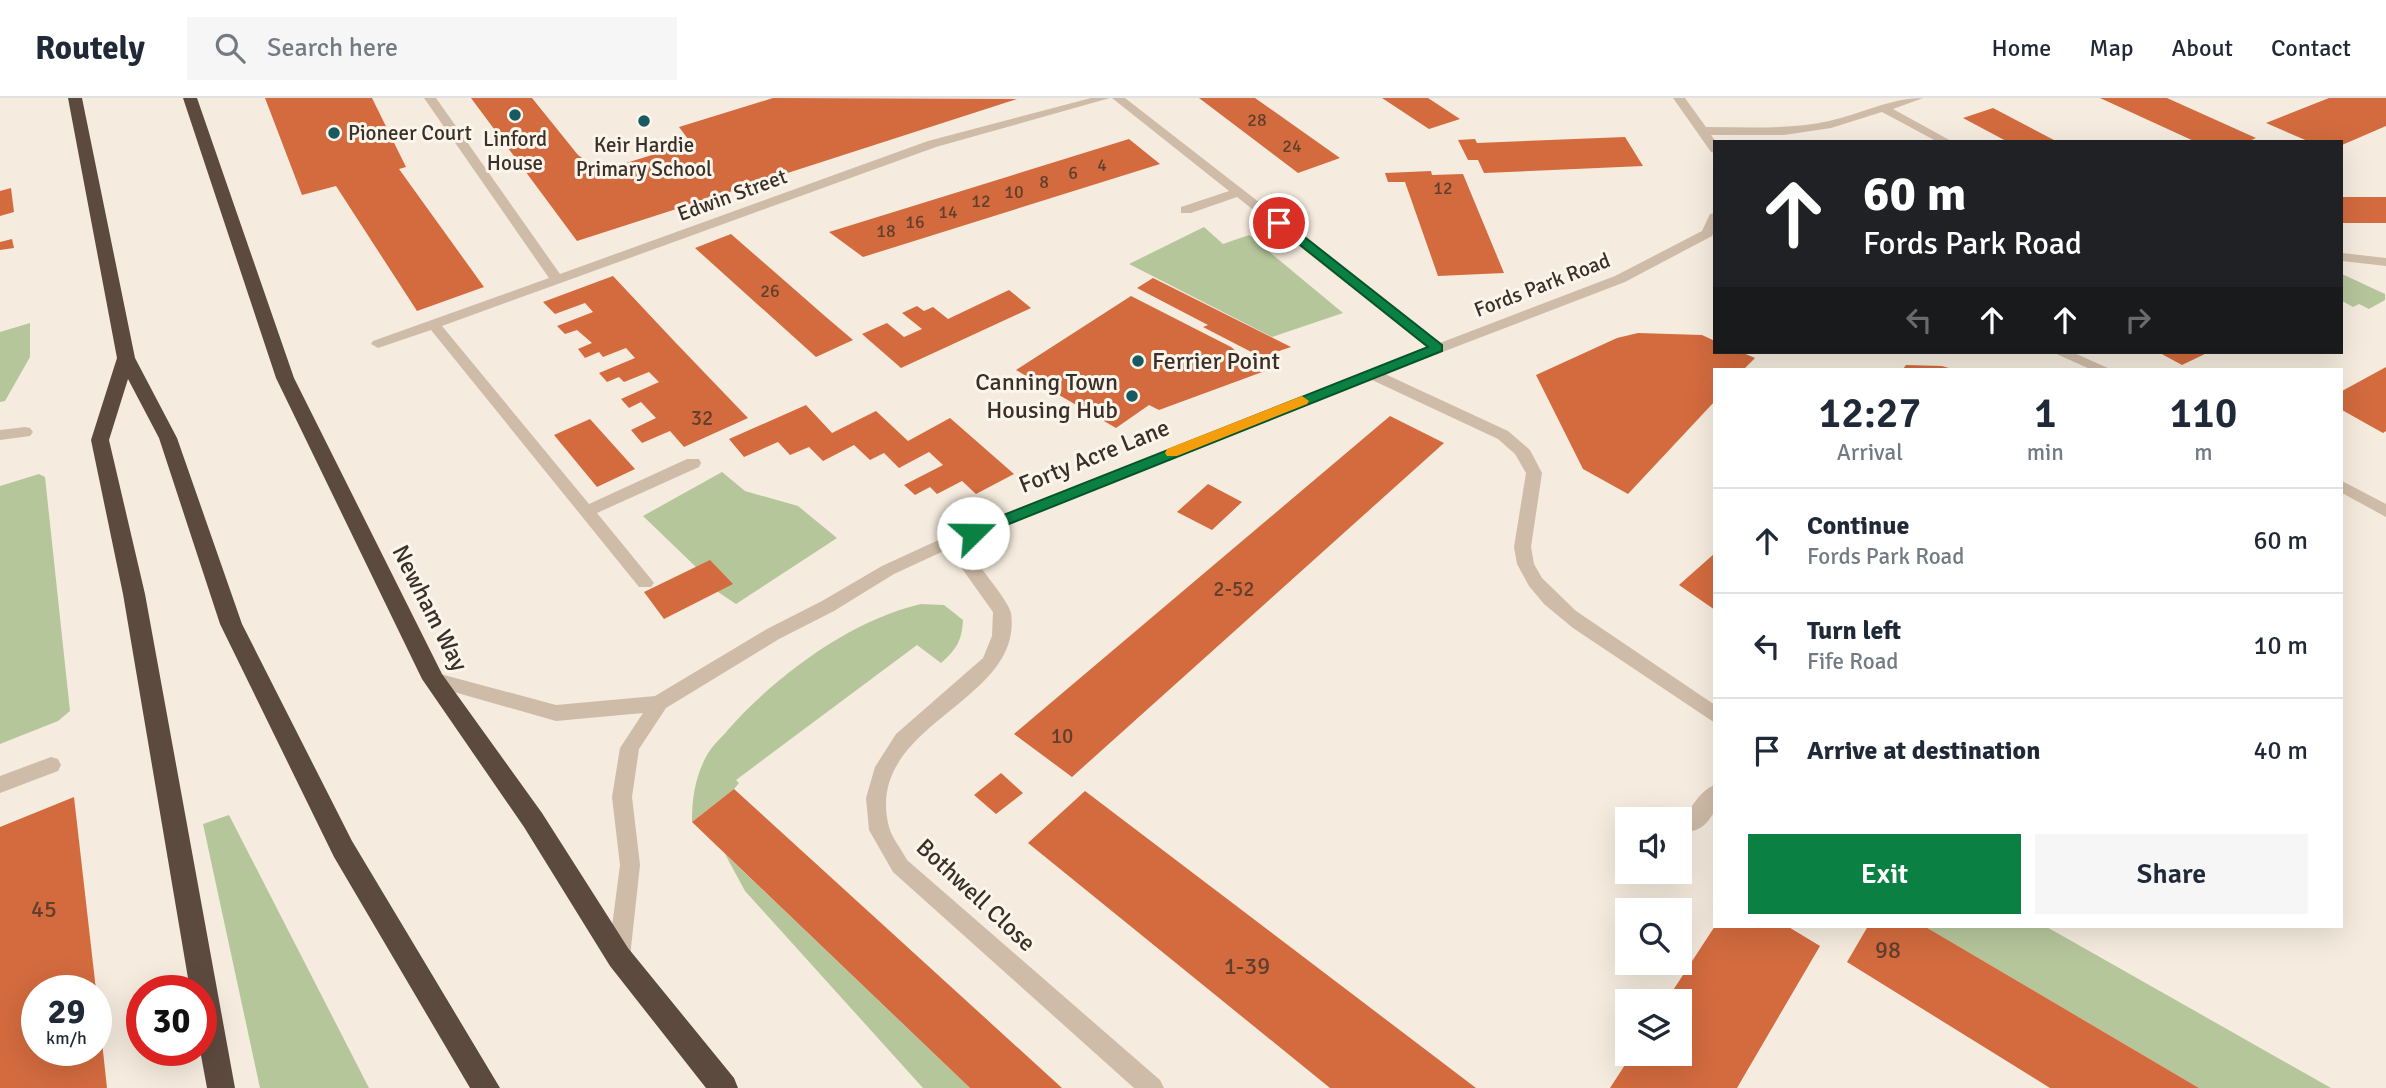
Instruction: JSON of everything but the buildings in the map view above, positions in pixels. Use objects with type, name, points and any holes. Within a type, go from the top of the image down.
[{"type":"highway","points":[[75,98],[126,358],[168,438],[231,624],[343,849],[486,1088]]},
{"type":"highway","name":"Newham Way","points":[[190,98],[285,378],[433,679],[533,820],[619,957],[724,1088]]},
{"type":"highway","points":[[126,358],[100,440],[134,594],[222,1088]]},
{"type":"street","points":[[430,98],[557,279]]},
{"type":"street","name":"Edwin Street","points":[[378,344],[932,144],[1104,98]]},
{"type":"street","points":[[1118,98],[1437,348]]},
{"type":"street","points":[[1679,98],[1713,146]]},
{"type":"street","points":[[1704,131],[1784,131],[1831,124],[1917,98]]},
{"type":"street","points":[[1885,109],[1943,140]]},
{"type":"street","points":[[1186,210],[1240,192]]},
{"type":"street","name":"Fords Park Road","points":[[1372,374],[1620,279],[1711,234]]},
{"type":"street","points":[[2343,257],[2386,262]]},
{"type":"street","points":[[434,325],[645,583]]},
{"type":"street","points":[[2064,354],[2100,368]]},
{"type":"street","name":"Forty Acre Lane","points":[[433,679],[556,713],[659,703],[773,634],[828,606],[888,570],[951,541],[1372,374]]},
{"type":"street","points":[[1372,374],[1503,435],[1517,446],[1531,462],[1535,488],[1524,514],[1521,535],[1523,555],[1535,582],[1580,623],[1713,714]]},
{"type":"street","points":[[0,435],[24,432]]},
{"type":"street","points":[[586,512],[693,463]]},
{"type":"street","points":[[2343,487],[2386,511]]},
{"type":"street","name":"Bothwell Close","points":[[951,541],[1002,611],[1001,636],[991,662],[903,740],[885,767],[876,797],[879,830],[900,866],[1152,1088]]},
{"type":"street","name":"Forty Acre Lane","points":[[619,957],[630,865],[622,797],[630,748],[659,703]]},
{"type":"street","points":[[0,785],[51,765]]},
{"type":"street","points":[[1692,824],[1713,796]]},
{"type":"green space","points":[[1204,227],[1223,244],[1249,235],[1343,313],[1272,337],[1129,264]]},
{"type":"green space","points":[[2343,274],[2385,294],[2385,300],[2369,309],[2359,304],[2353,307],[2343,302]]},
{"type":"green space","points":[[30,323],[30,357],[5,401],[0,402],[0,332]]},
{"type":"green space","points":[[722,472],[745,491],[798,506],[837,538],[736,604],[718,592],[643,516]]},
{"type":"green space","points":[[39,474],[45,477],[70,711],[58,721],[0,744],[0,486]]},
{"type":"green space","points":[[921,604],[944,605],[963,620],[958,644],[941,663],[917,645],[736,780],[739,783],[734,789],[692,822],[695,788],[703,763],[714,745],[746,710],[791,671],[842,637],[868,623]]},
{"type":"green space","points":[[229,815],[369,1088],[260,1088],[203,824]]},
{"type":"green space","points":[[725,854],[970,1088],[923,1088],[745,891]]},
{"type":"green space","points":[[1927,928],[2049,928],[2331,1088],[2199,1088]]},
{"type":"slow traffic","points":[[1172,453],[1302,401]]},
{"type":"place","name":"Linford House","points":[[515,115]]},
{"type":"place","name":"Keir Hardie Primary School","points":[[644,121]]},
{"type":"place","name":"Pioneer Court","points":[[334,133]]},
{"type":"place","name":"Ferrier Point","points":[[1138,361]]},
{"type":"place","name":"Canning Town Housing Hub","points":[[1132,396]]},
{"type":"route","points":[[973,533],[1437,348],[1279,223]]}]
